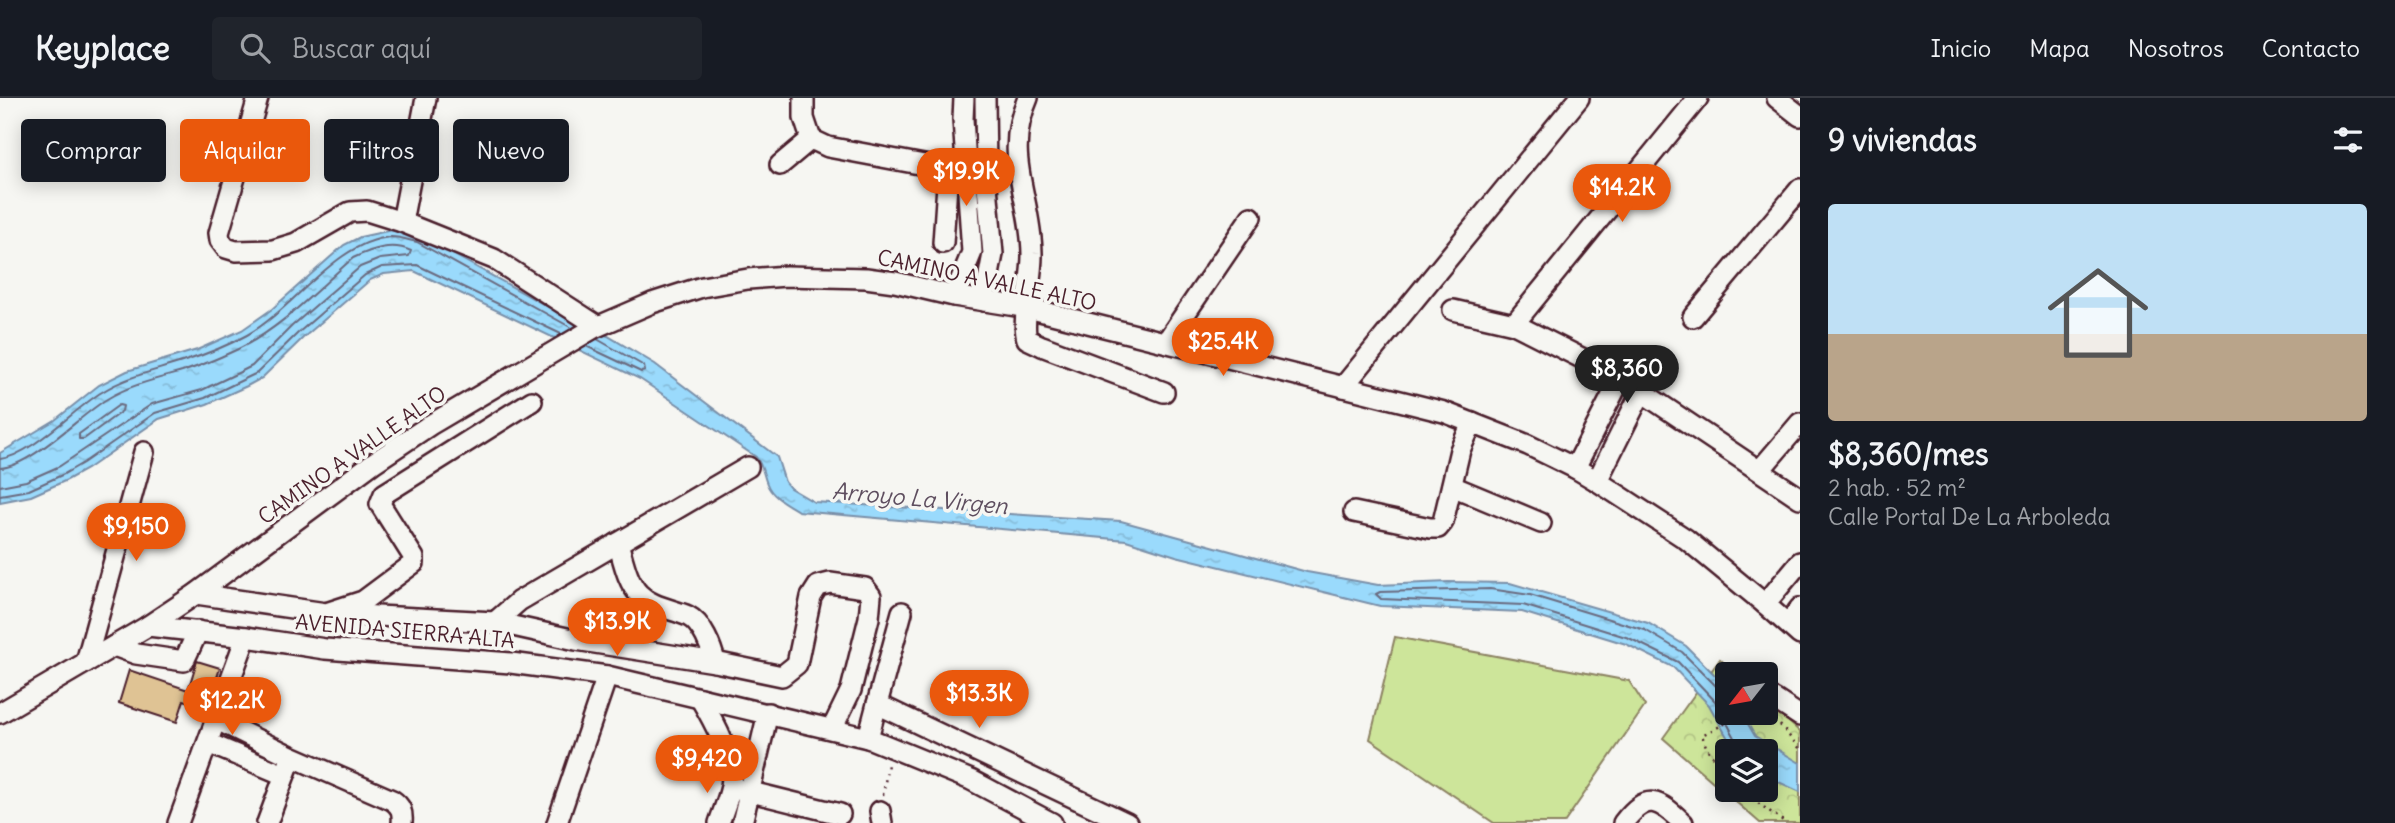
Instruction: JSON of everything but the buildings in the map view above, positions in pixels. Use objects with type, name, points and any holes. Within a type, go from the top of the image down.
[{"type":"street","points":[[258,98],[219,233],[226,248],[236,251],[273,250],[296,243],[350,212],[367,211],[494,259],[596,327]]},
{"type":"street","points":[[402,222],[426,98]]},
{"type":"street","points":[[804,98],[804,118],[811,139],[828,147],[967,172]]},
{"type":"street","points":[[954,296],[972,251],[964,98]]},
{"type":"street","points":[[943,243],[967,172],[985,98]]},
{"type":"street","points":[[1028,98],[1021,113],[1016,157],[1032,248],[1032,274],[1024,328],[1027,338],[1164,392]]},
{"type":"street","points":[[1343,387],[1579,98]]},
{"type":"street","points":[[1514,324],[1698,98]]},
{"type":"street","points":[[1777,98],[1800,117]]},
{"type":"street","points":[[780,165],[811,139]]},
{"type":"street","points":[[967,172],[993,254],[984,301]]},
{"type":"street","points":[[1693,317],[1800,189]]},
{"type":"street","points":[[1166,342],[1251,217]]},
{"type":"street","points":[[972,251],[993,254]]},
{"type":"street","name":"CAMINO A VALLE ALTO","points":[[0,713],[148,626],[196,594],[373,463],[430,425],[596,327],[652,303],[702,287],[786,275],[866,278],[1028,308],[1444,412],[1528,445],[1597,481],[1686,539],[1794,629]]},
{"type":"street","points":[[1453,310],[1514,324],[1621,378],[1800,498]]},
{"type":"street","points":[[1575,468],[1621,378]]},
{"type":"street","points":[[1597,481],[1642,391]]},
{"type":"street","points":[[326,614],[363,601],[414,563],[414,558],[380,504],[384,494],[532,401]]},
{"type":"street","points":[[1354,512],[1430,528],[1438,527],[1443,522],[1460,450],[1472,423]]},
{"type":"street","points":[[1760,470],[1800,423]]},
{"type":"street","points":[[86,663],[144,452]]},
{"type":"street","points":[[495,622],[519,601],[748,467]]},
{"type":"street","points":[[1452,486],[1541,523]]},
{"type":"street","points":[[618,543],[626,570],[638,593],[656,605],[692,617],[711,644],[715,662]]},
{"type":"street","points":[[1765,604],[1800,562]]},
{"type":"street","points":[[196,594],[326,614],[495,622],[576,640],[715,662],[782,676],[797,664],[814,591],[818,586],[830,583],[866,588],[872,596],[869,618],[851,690],[832,729]]},
{"type":"street","points":[[1794,629],[1800,608]]},
{"type":"street","points":[[868,738],[902,612]]},
{"type":"street","name":"AVENIDA SIERRA ALTA","points":[[148,626],[325,649],[511,663],[607,676],[868,738],[971,780],[1052,823]]},
{"type":"street","points":[[114,646],[136,654],[184,661],[198,631]]},
{"type":"street","points":[[178,823],[246,637]]},
{"type":"street","points":[[557,823],[607,676]]},
{"type":"street","points":[[700,698],[719,733],[731,771],[741,789],[742,823]]},
{"type":"street","points":[[1778,702],[1800,716]]},
{"type":"street","points":[[877,704],[1128,823]]},
{"type":"street","points":[[719,823],[741,789],[768,713]]},
{"type":"street","points":[[217,720],[392,800],[400,805],[401,823]]},
{"type":"street","points":[[208,743],[284,775]]},
{"type":"street","points":[[267,823],[291,756]]},
{"type":"street","points":[[741,789],[817,816],[840,814]]},
{"type":"street","points":[[1623,823],[1634,809],[1643,803],[1653,802],[1664,805],[1683,823]]},
{"type":"path","points":[[1715,759],[1707,749],[1702,735],[1723,725]]},
{"type":"path","points":[[881,817],[891,747]]},
{"type":"path","points":[[1756,802],[1786,823]]},
{"type":"green space","points":[[1395,637],[1629,681],[1645,706],[1564,823],[1494,823],[1370,739]]},
{"type":"green space","points":[[1715,666],[1715,725],[1778,725],[1778,712],[1800,732],[1800,823],[1760,823],[1736,802],[1778,802],[1778,739],[1715,739],[1715,784],[1663,738]]},
{"type":"water","points":[[392,230],[420,236],[581,325],[608,336],[655,364],[777,457],[785,482],[790,488],[814,502],[1121,521],[1307,572],[1378,585],[1510,583],[1648,623],[1686,646],[1715,675],[1715,716],[1709,705],[1673,667],[1626,644],[1522,612],[1380,606],[1176,556],[1126,540],[798,511],[772,493],[756,457],[640,379],[414,271],[384,274],[370,280],[262,378],[207,404],[159,419],[67,480],[31,496],[0,502],[0,453],[55,420],[99,385],[127,371],[197,350],[242,330],[272,309],[344,245],[360,237]]},
{"type":"water","points":[[1720,725],[1749,725],[1760,739],[1728,739]]},
{"type":"water","points":[[1778,750],[1800,763],[1800,792],[1778,782]]},
{"type":"water label","name":"Arroyo La Virgen","points":[[920,498]]}]
